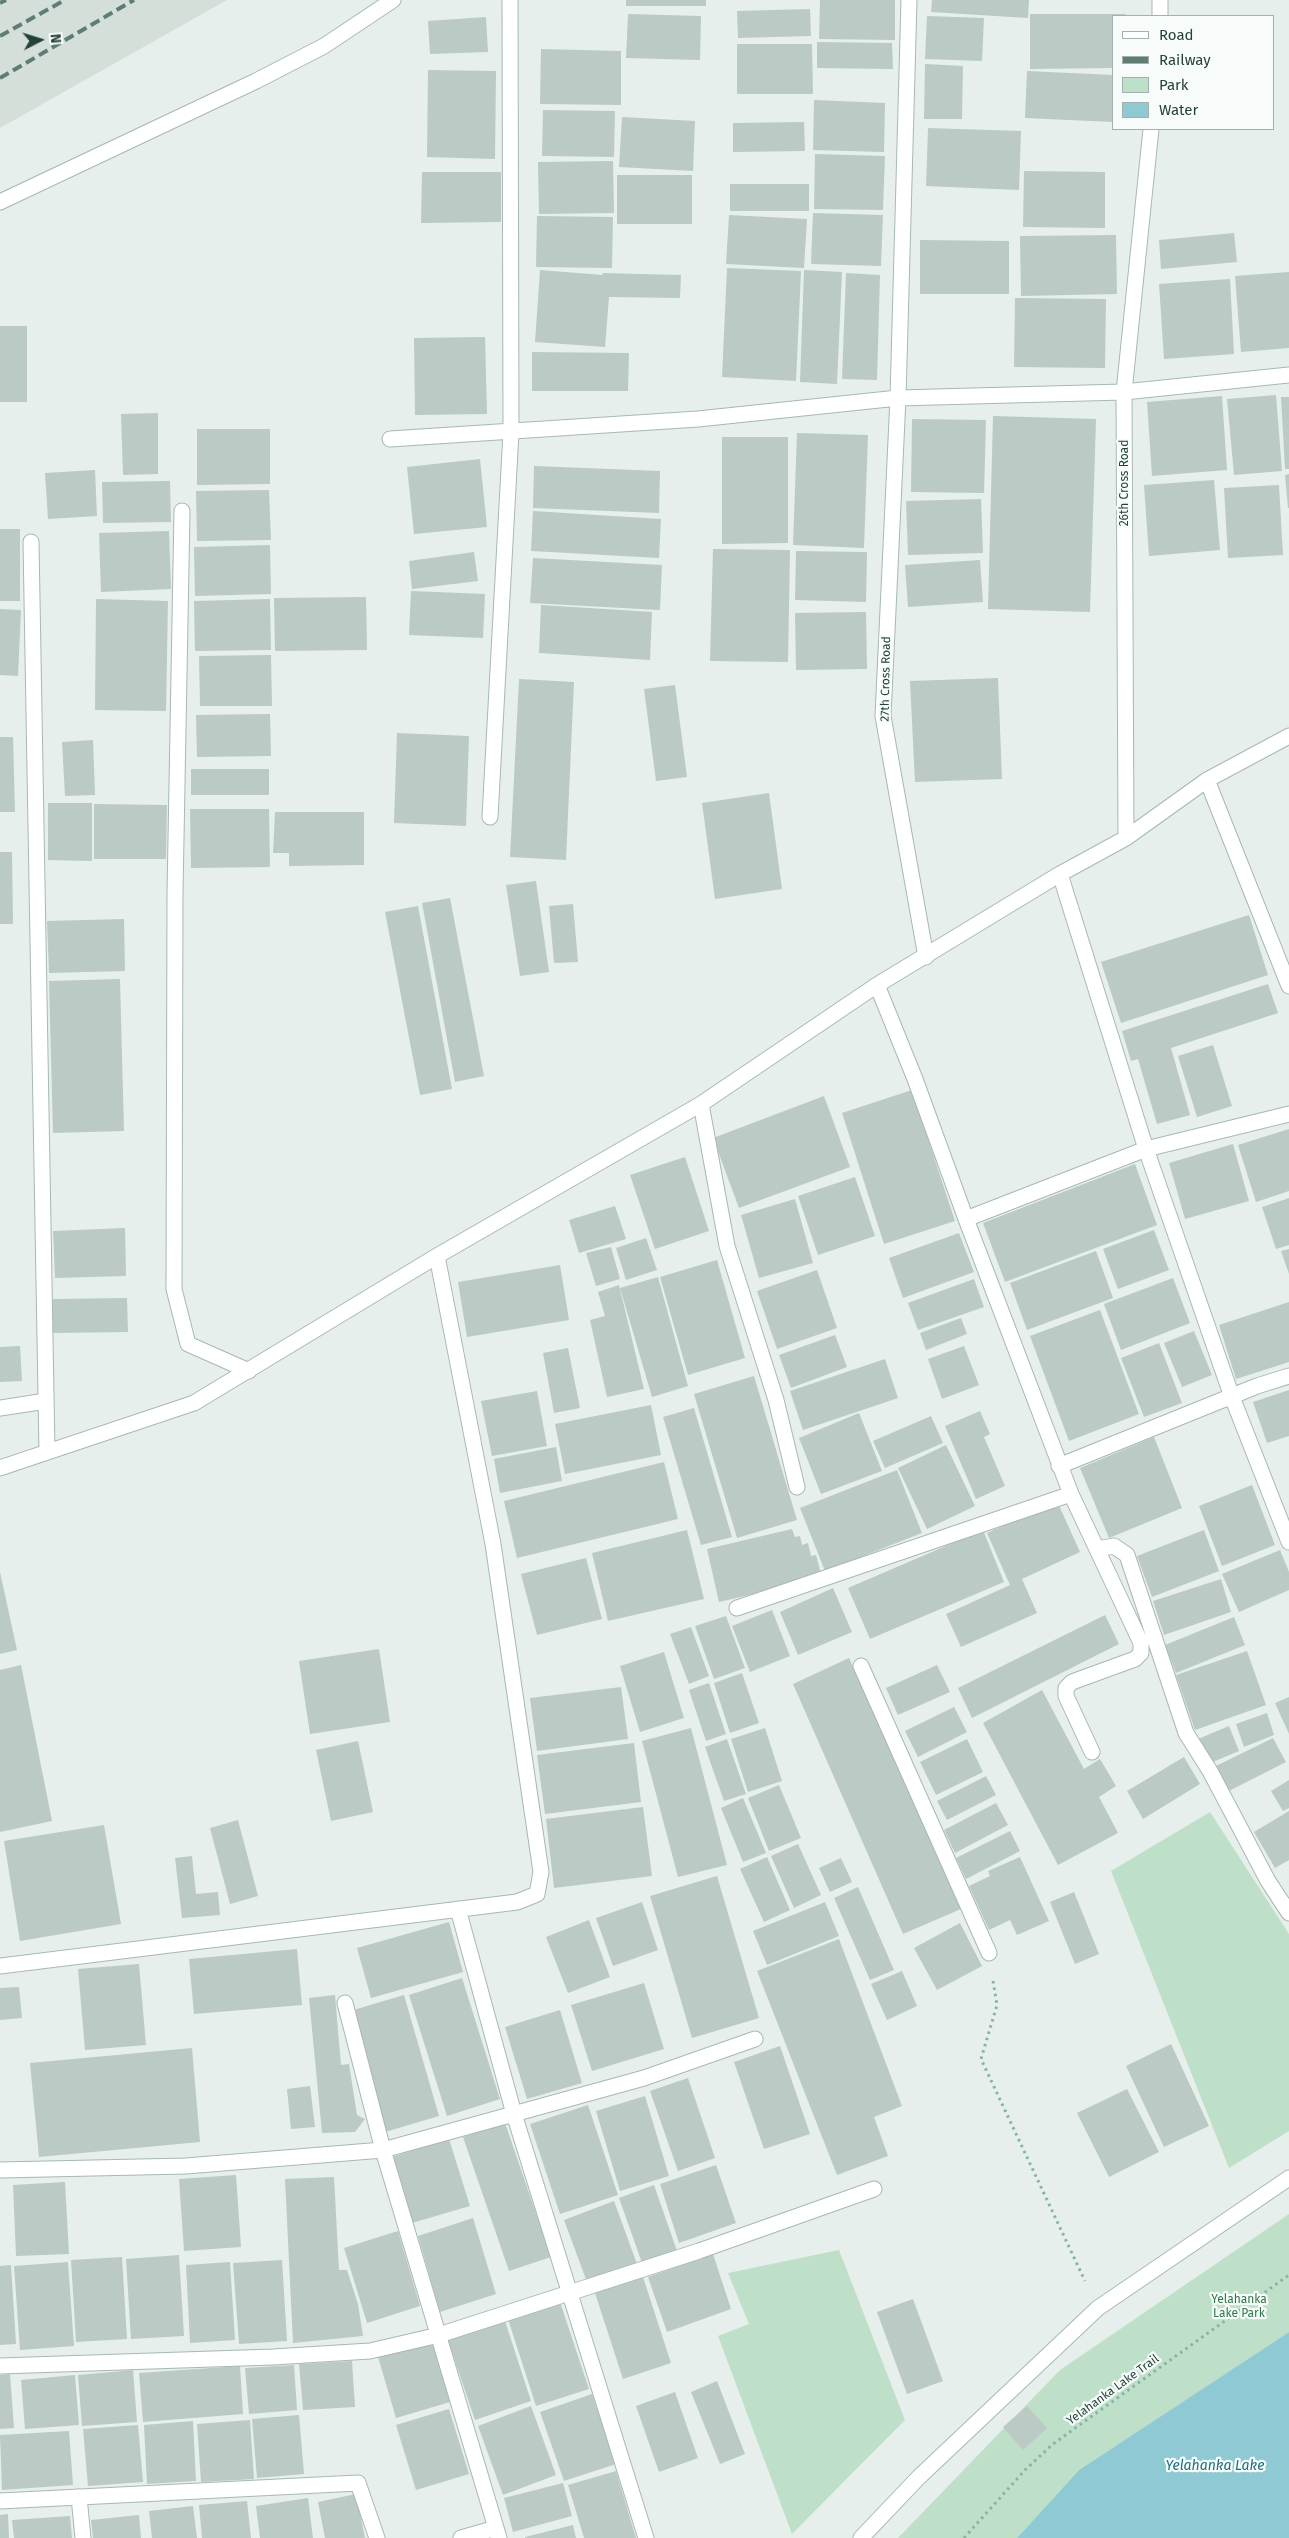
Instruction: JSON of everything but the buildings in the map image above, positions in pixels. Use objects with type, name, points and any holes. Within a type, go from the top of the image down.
[{"type":"street","points":[[0,202],[256,81],[324,46],[394,0]]},
{"type":"street","points":[[490,817],[510,432],[510,0]]},
{"type":"street","name":"27th Cross Road","points":[[909,0],[898,398],[883,716],[926,957]]},
{"type":"street","points":[[1160,0],[1160,15]]},
{"type":"street","name":"26th Cross Road","points":[[1126,838],[1124,392],[1151,130]]},
{"type":"street","points":[[390,439],[698,419],[898,398],[1124,392],[1289,375]]},
{"type":"street","points":[[182,511],[175,893],[174,1289],[188,1344],[249,1371]]},
{"type":"street","points":[[31,542],[47,1452]]},
{"type":"street","points":[[0,1468],[194,1402],[249,1371],[437,1256],[701,1104],[877,985],[1060,874],[1126,838],[1207,780],[1289,736]]},
{"type":"street","points":[[1207,780],[1289,986]]},
{"type":"street","points":[[1060,874],[1146,1150],[1232,1397],[1289,1542]]},
{"type":"street","points":[[877,985],[915,1078],[966,1220],[1070,1494],[1142,1643],[1141,1653],[1135,1659],[1072,1682],[1066,1688],[1066,1696],[1092,1752]]},
{"type":"street","points":[[701,1104],[727,1246],[776,1400],[797,1486]]},
{"type":"street","points":[[966,1220],[1146,1150],[1289,1114]]},
{"type":"street","points":[[0,1966],[517,1902],[537,1894],[541,1872],[493,1544],[437,1256]]},
{"type":"street","points":[[1059,1466],[1289,1376]]},
{"type":"street","points":[[0,1408],[46,1401]]},
{"type":"street","points":[[737,1608],[1070,1494]]},
{"type":"street","points":[[1097,1550],[1114,1546],[1127,1555],[1186,1733],[1210,1772],[1268,1881],[1289,1913]]},
{"type":"street","points":[[861,1666],[989,1953]]},
{"type":"street","points":[[458,1909],[514,2114],[646,2538]]},
{"type":"street","points":[[345,2003],[383,2150],[498,2533],[461,2538]]},
{"type":"street","points":[[0,2170],[186,2166],[383,2150],[644,2078],[755,2039]]},
{"type":"street","points":[[861,2538],[919,2477],[1098,2308],[1289,2178]]},
{"type":"street","points":[[0,2366],[272,2357],[370,2351],[439,2335],[626,2273],[699,2252],[874,2189]]},
{"type":"street","points":[[0,2501],[358,2483],[377,2538]]},
{"type":"street","points":[[78,2497],[83,2538]]},
{"type":"path","points":[[989,1953],[997,2005],[981,2059],[1098,2308]]},
{"type":"path","name":"Yelahanka Lake Trail","points":[[964,2538],[1025,2470],[1053,2444],[1289,2275]]},
{"type":"shaded area","points":[[0,0],[227,0],[0,128]]},
{"type":"green space","points":[[1210,1812],[1289,1934],[1289,2131],[1229,2168],[1111,1871]]},
{"type":"green space","name":"Yelahanka Lake Park","points":[[1289,2214],[1289,2332],[1079,2470],[1017,2538],[898,2538],[1060,2370]]},
{"type":"green space","points":[[839,2250],[905,2420],[792,2534],[718,2336],[749,2324],[728,2273]]},
{"type":"water","name":"Yelahanka Lake","points":[[1289,2332],[1289,2538],[1017,2538],[1079,2470]]},
{"type":"railway","points":[[0,3],[6,0]]},
{"type":"railway","points":[[0,36],[65,0]]},
{"type":"railway","points":[[0,78],[134,0]]}]
